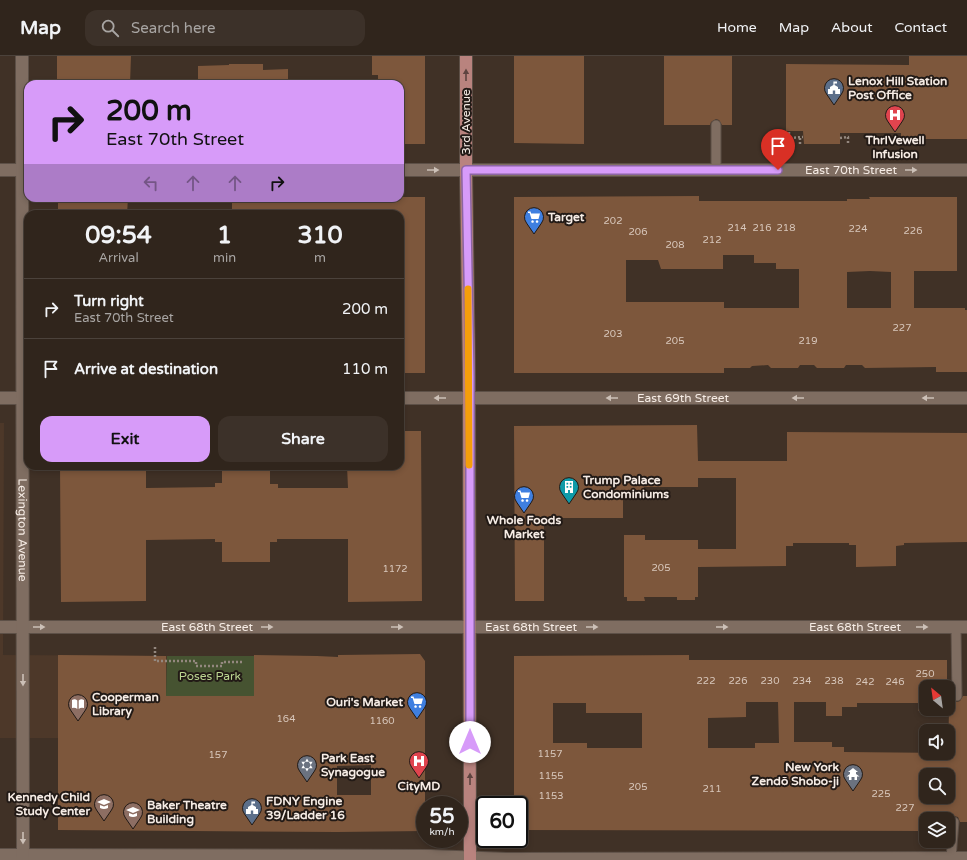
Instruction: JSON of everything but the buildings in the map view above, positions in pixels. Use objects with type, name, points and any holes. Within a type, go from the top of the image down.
[{"type":"main road","name":"3rd Avenue","points":[[466,56],[469,398],[470,859]]},
{"type":"street","name":"Lexington Avenue","points":[[22,56],[24,132]]},
{"type":"street","points":[[0,170],[24,170]]},
{"type":"street","name":"East 70th Street","points":[[404,170],[967,170]]},
{"type":"street","points":[[0,398],[24,398]]},
{"type":"street","name":"East 69th Street","points":[[404,398],[967,398]]},
{"type":"street","name":"Lexington Avenue","points":[[23,858],[24,470]]},
{"type":"street","name":"East 68th Street","points":[[0,627],[962,627]]},
{"type":"street","points":[[0,855],[23,858],[431,856],[470,859],[967,858]]},
{"type":"lane","points":[[716,125],[716,170]]},
{"type":"lane","points":[[957,696],[962,627]]},
{"type":"lane","points":[[951,858],[952,848]]},
{"type":"path","points":[[789,131],[789,145]]},
{"type":"path","points":[[789,138],[802,137],[800,144]]},
{"type":"path","points":[[840,138],[848,137],[848,144]]},
{"type":"path","points":[[155,647],[155,662],[196,661],[196,666],[222,666],[222,662],[244,662]]},
{"type":"shaded area","points":[[0,423],[4,423],[3,655],[167,656],[166,738],[0,738]]},
{"type":"green space","name":"Poses Park","points":[[167,656],[254,656],[254,696],[166,696]]},
{"type":"slow traffic","points":[[468,289],[470,376],[469,465]]},
{"type":"place","name":"Lenox Hill Station Post Office","points":[[834,105]]},
{"type":"place","name":"ThrIVewell Infusion","points":[[895,132]]},
{"type":"place","name":"Target","points":[[534,234]]},
{"type":"place","name":"Trump Palace Condominiums","points":[[569,504]]},
{"type":"place","name":"Whole Foods Market","points":[[524,513]]},
{"type":"place","name":"Ouri's Market","points":[[417,719]]},
{"type":"place","name":"Cooperman Library","points":[[78,721]]},
{"type":"place","name":"CityMD","points":[[419,778]]},
{"type":"place","name":"Park East Synagogue","points":[[307,782]]},
{"type":"place","name":"New York Zendō Shobo-ji","points":[[853,791]]},
{"type":"place","name":"Kennedy Child Study Center","points":[[104,821]]},
{"type":"place","name":"FDNY Engine 39/Ladder 16","points":[[252,825]]},
{"type":"place","name":"Baker Theatre Building","points":[[133,829]]},
{"type":"route","points":[[470,742],[470,376],[466,170],[778,170]]}]
